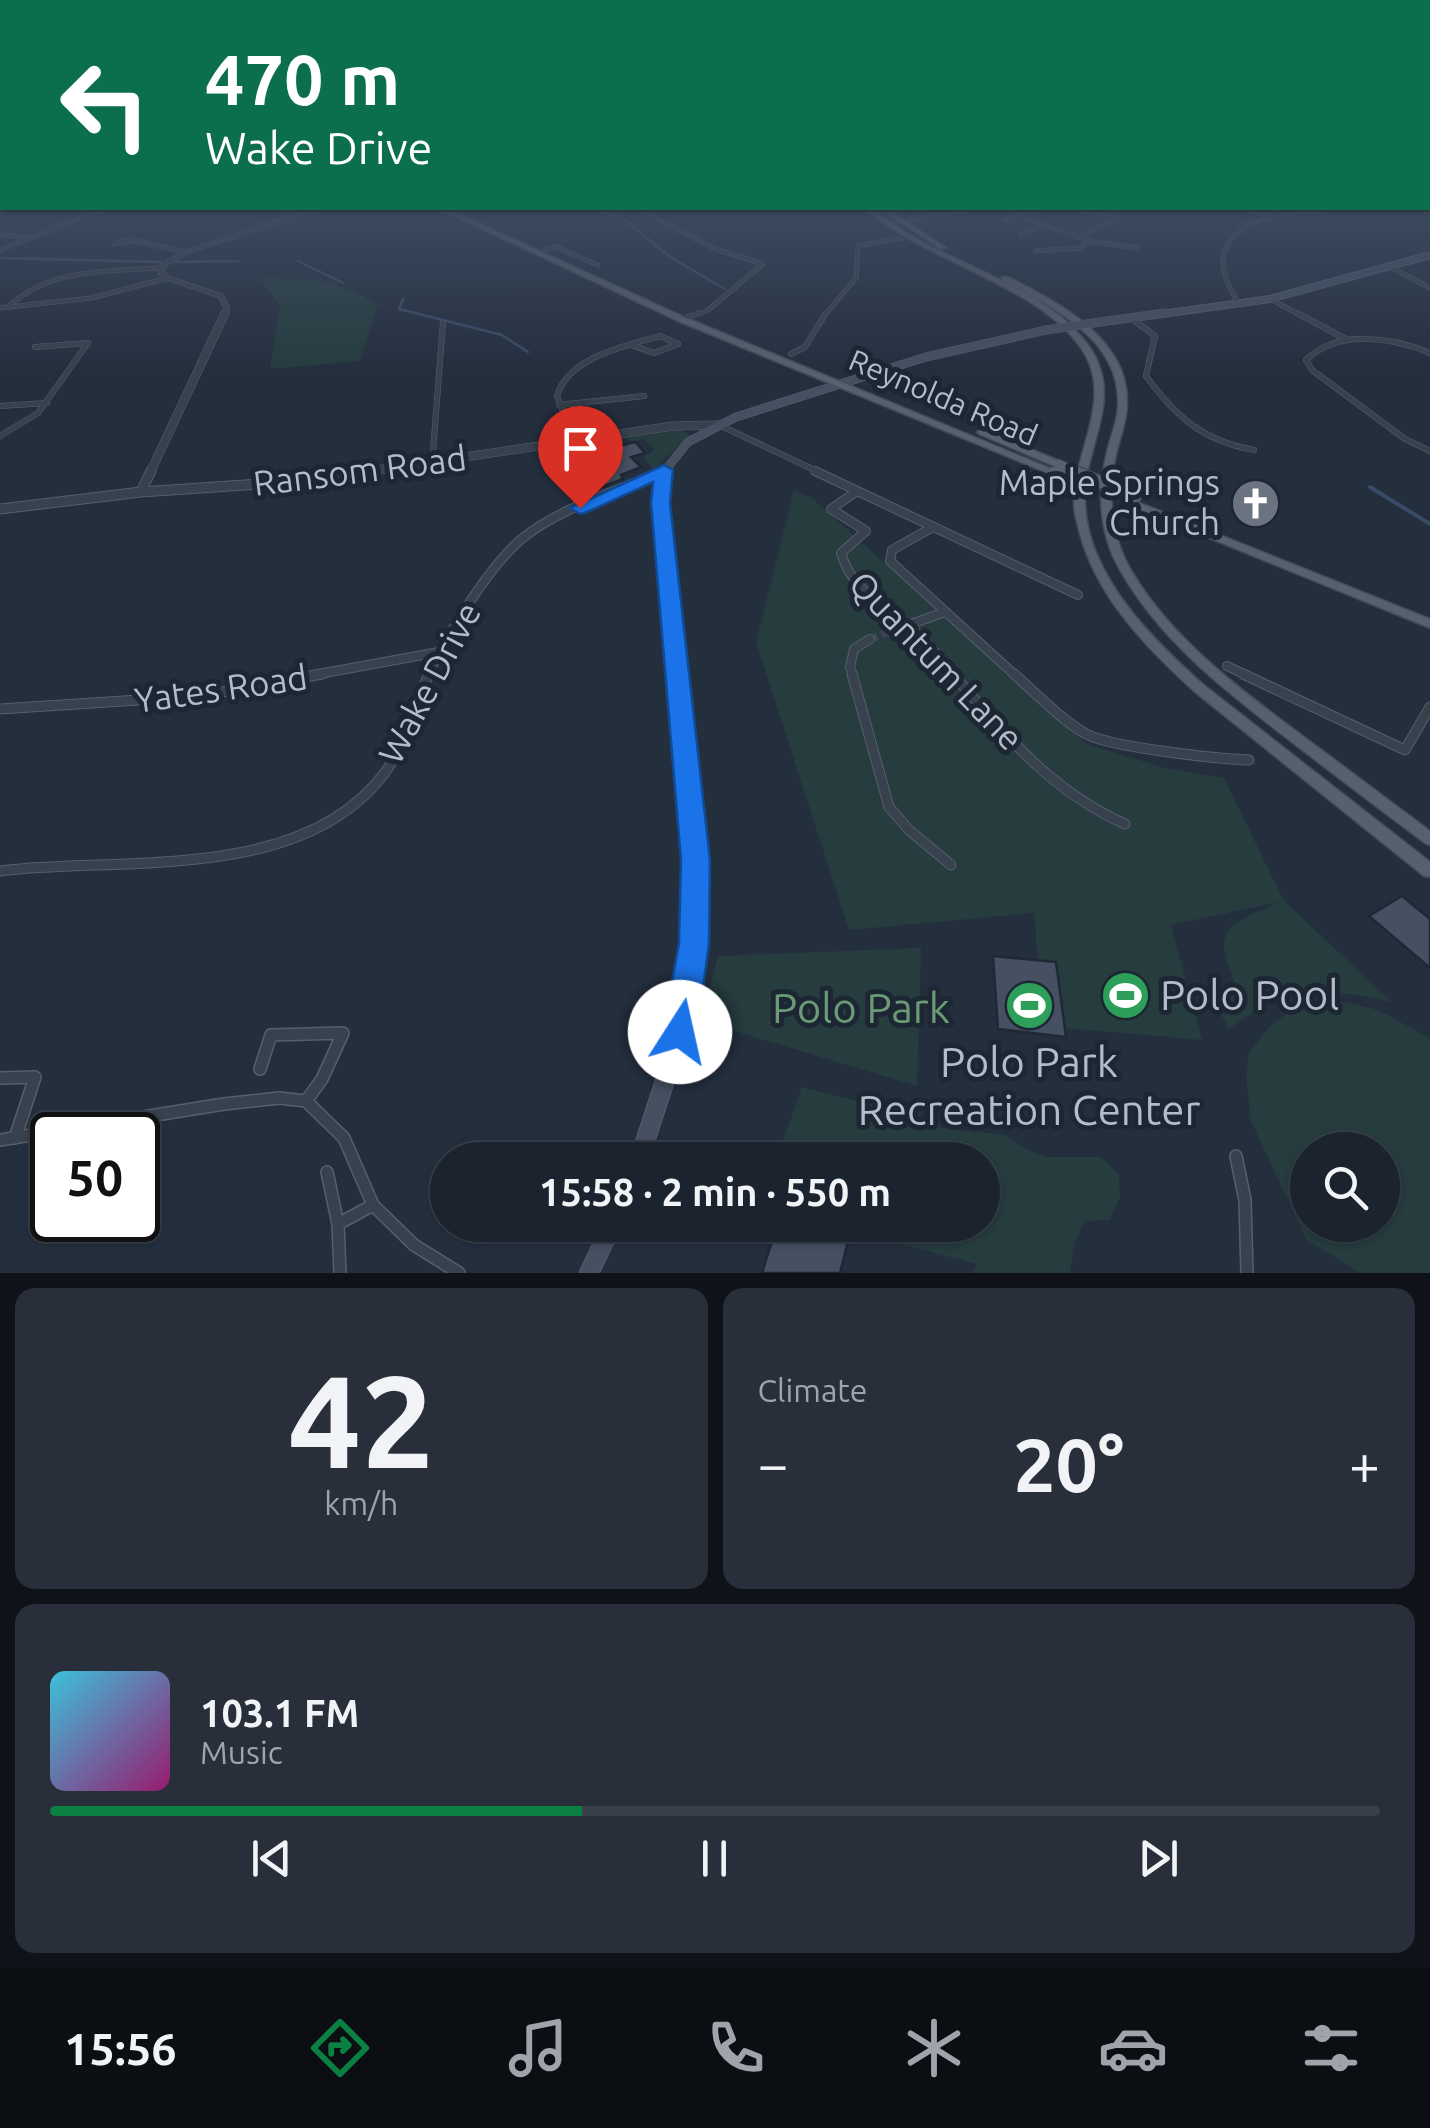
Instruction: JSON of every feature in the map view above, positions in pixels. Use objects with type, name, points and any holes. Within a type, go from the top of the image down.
[{"type":"main road","name":"Reynolda Road","points":[[536,251],[681,318],[1430,615]]},
{"type":"main road","name":"Reynolda Road","points":[[547,251],[848,382]]},
{"type":"main road","points":[[934,251],[1068,327],[1098,369],[1102,392],[1078,490],[1080,518],[1088,548],[1129,616],[1163,654],[1208,694],[1430,870]]},
{"type":"main road","points":[[942,251],[980,267]]},
{"type":"main road","points":[[952,251],[1052,304],[1103,347],[1118,372],[1122,398],[1104,488],[1106,526],[1122,564],[1148,604],[1200,660],[1245,698],[1430,839]]},
{"type":"main road","points":[[645,1142],[680,1032],[696,912],[696,860],[660,503],[664,470],[684,445],[719,425],[957,346],[1270,299],[1430,256]]},
{"type":"main road","name":"Reynolda Road","points":[[1133,499],[1430,624]]},
{"type":"main road","points":[[590,1273],[604,1242]]},
{"type":"street","points":[[568,251],[598,265]]},
{"type":"street","points":[[681,318],[707,311],[763,264],[723,251]]},
{"type":"street","points":[[791,354],[804,346],[820,320],[856,278],[858,251]]},
{"type":"street","points":[[1225,251],[1225,279],[1239,304]]},
{"type":"street","points":[[4,307],[42,282],[162,268],[186,252]]},
{"type":"street","points":[[1389,266],[1430,288]]},
{"type":"street","points":[[162,268],[168,278]]},
{"type":"street","points":[[4,307],[91,298],[168,278],[221,296],[227,309],[140,492]]},
{"type":"street","points":[[1270,299],[1347,339]]},
{"type":"street","points":[[1131,318],[1155,336],[1146,376],[1164,395],[1172,413],[1212,441],[1254,450]]},
{"type":"street","points":[[432,464],[443,323]]},
{"type":"street","points":[[574,440],[559,405],[559,386],[565,377],[630,344],[660,336],[678,344],[654,353],[630,344]]},
{"type":"street","points":[[1430,353],[1392,341],[1347,339],[1310,353],[1306,360],[1307,366],[1405,439],[1430,450]]},
{"type":"street","points":[[0,436],[28,422],[47,403],[88,343],[34,347]]},
{"type":"street","points":[[559,405],[644,396]]},
{"type":"street","points":[[0,406],[47,403]]},
{"type":"street","points":[[719,425],[1078,596]]},
{"type":"street","name":"Ransom Road","points":[[0,509],[140,492],[305,481],[673,426],[719,425]]},
{"type":"street","name":"Wake Drive","points":[[0,871],[55,864],[197,858],[277,846],[318,828],[357,801],[386,770],[439,652],[495,567],[525,536],[664,470]]},
{"type":"street","name":"Quantum Lane","points":[[857,491],[832,508],[866,531],[841,553],[844,572],[860,591],[909,625],[1059,786],[1092,813],[1124,824]]},
{"type":"street","points":[[933,527],[892,550],[890,561],[1058,713],[1090,736],[1217,760],[1249,760]]},
{"type":"street","points":[[894,630],[946,612]]},
{"type":"street","points":[[870,639],[854,649],[850,667],[889,807],[908,830],[951,865]]},
{"type":"street","name":"Yates Road","points":[[0,708],[200,696],[439,652]]},
{"type":"street","points":[[1227,666],[1405,750],[1430,707]]},
{"type":"street","points":[[260,1069],[271,1035],[343,1033],[322,1079],[306,1101]]},
{"type":"street","points":[[0,1078],[34,1077],[16,1138]]},
{"type":"street","points":[[0,1140],[224,1104],[278,1098],[306,1101],[344,1138],[372,1205],[414,1244],[459,1273]]},
{"type":"street","points":[[1236,1156],[1244,1200],[1247,1273]]},
{"type":"street","points":[[327,1172],[338,1224],[340,1273]]},
{"type":"street","points":[[338,1224],[372,1205]]},
{"type":"green space","points":[[259,277],[332,282],[378,304],[360,361],[270,369],[280,306]]},
{"type":"green space","points":[[681,429],[690,435],[654,469],[643,458],[655,449],[643,439],[632,442],[627,437]]},
{"type":"green space","points":[[794,490],[812,498],[1087,744],[1165,768],[1224,778],[1284,901],[1392,1002],[1344,993],[1306,992],[1271,1003],[1229,1029],[1218,1009],[1234,984],[1224,949],[1226,936],[1237,922],[1278,902],[1171,925],[1202,1040],[1065,1028],[1056,963],[1038,961],[1034,913],[849,930],[756,642]]},
{"type":"green space","name":"Polo Park","points":[[921,948],[917,1086],[701,1021],[718,956]]},
{"type":"green space","points":[[1346,1002],[1378,1010],[1430,1038],[1430,1273],[1360,1273],[1311,1242],[1400,1242],[1400,1132],[1290,1132],[1290,1205],[1251,1121],[1246,1078],[1249,1052],[1272,1024],[1291,1011]]},
{"type":"green space","points":[[802,1087],[937,1121],[942,1128],[1005,1135],[1029,1151],[1049,1157],[1101,1157],[1119,1175],[1120,1197],[1110,1220],[1085,1221],[1074,1243],[1070,1273],[973,1273],[977,1264],[892,1242],[1000,1242],[1000,1142],[783,1142]]},
{"type":"building","points":[[635,442],[645,453],[631,457],[641,467],[621,475],[623,479],[577,496],[563,480],[578,475],[563,461]]},
{"type":"building","points":[[1402,896],[1430,919],[1430,968],[1369,916]]},
{"type":"building","name":"Polo Park Recreation Center","points":[[993,956],[1056,962],[1066,1037],[998,1029]]},
{"type":"building","points":[[772,1242],[848,1242],[840,1273],[762,1273]]},
{"type":"waterway","points":[[663,251],[725,289]]},
{"type":"waterway","points":[[0,258],[161,262]]},
{"type":"waterway","points":[[173,262],[238,261]]},
{"type":"waterway","points":[[298,261],[343,283]]},
{"type":"waterway","points":[[403,299],[399,309],[502,335],[528,352]]},
{"type":"waterway","points":[[1370,487],[1430,524]]},
{"type":"tunnel","points":[[870,639],[894,630]]},
{"type":"place","name":"Maple Springs Church","points":[[1255,503]]},
{"type":"place","name":"Polo Pool","points":[[1125,995]]},
{"type":"place","name":"Polo Park Recreation Center","points":[[1029,1006]]},
{"type":"route","points":[[580,508],[664,470],[660,503],[696,860],[694,943],[680,1032]]}]
